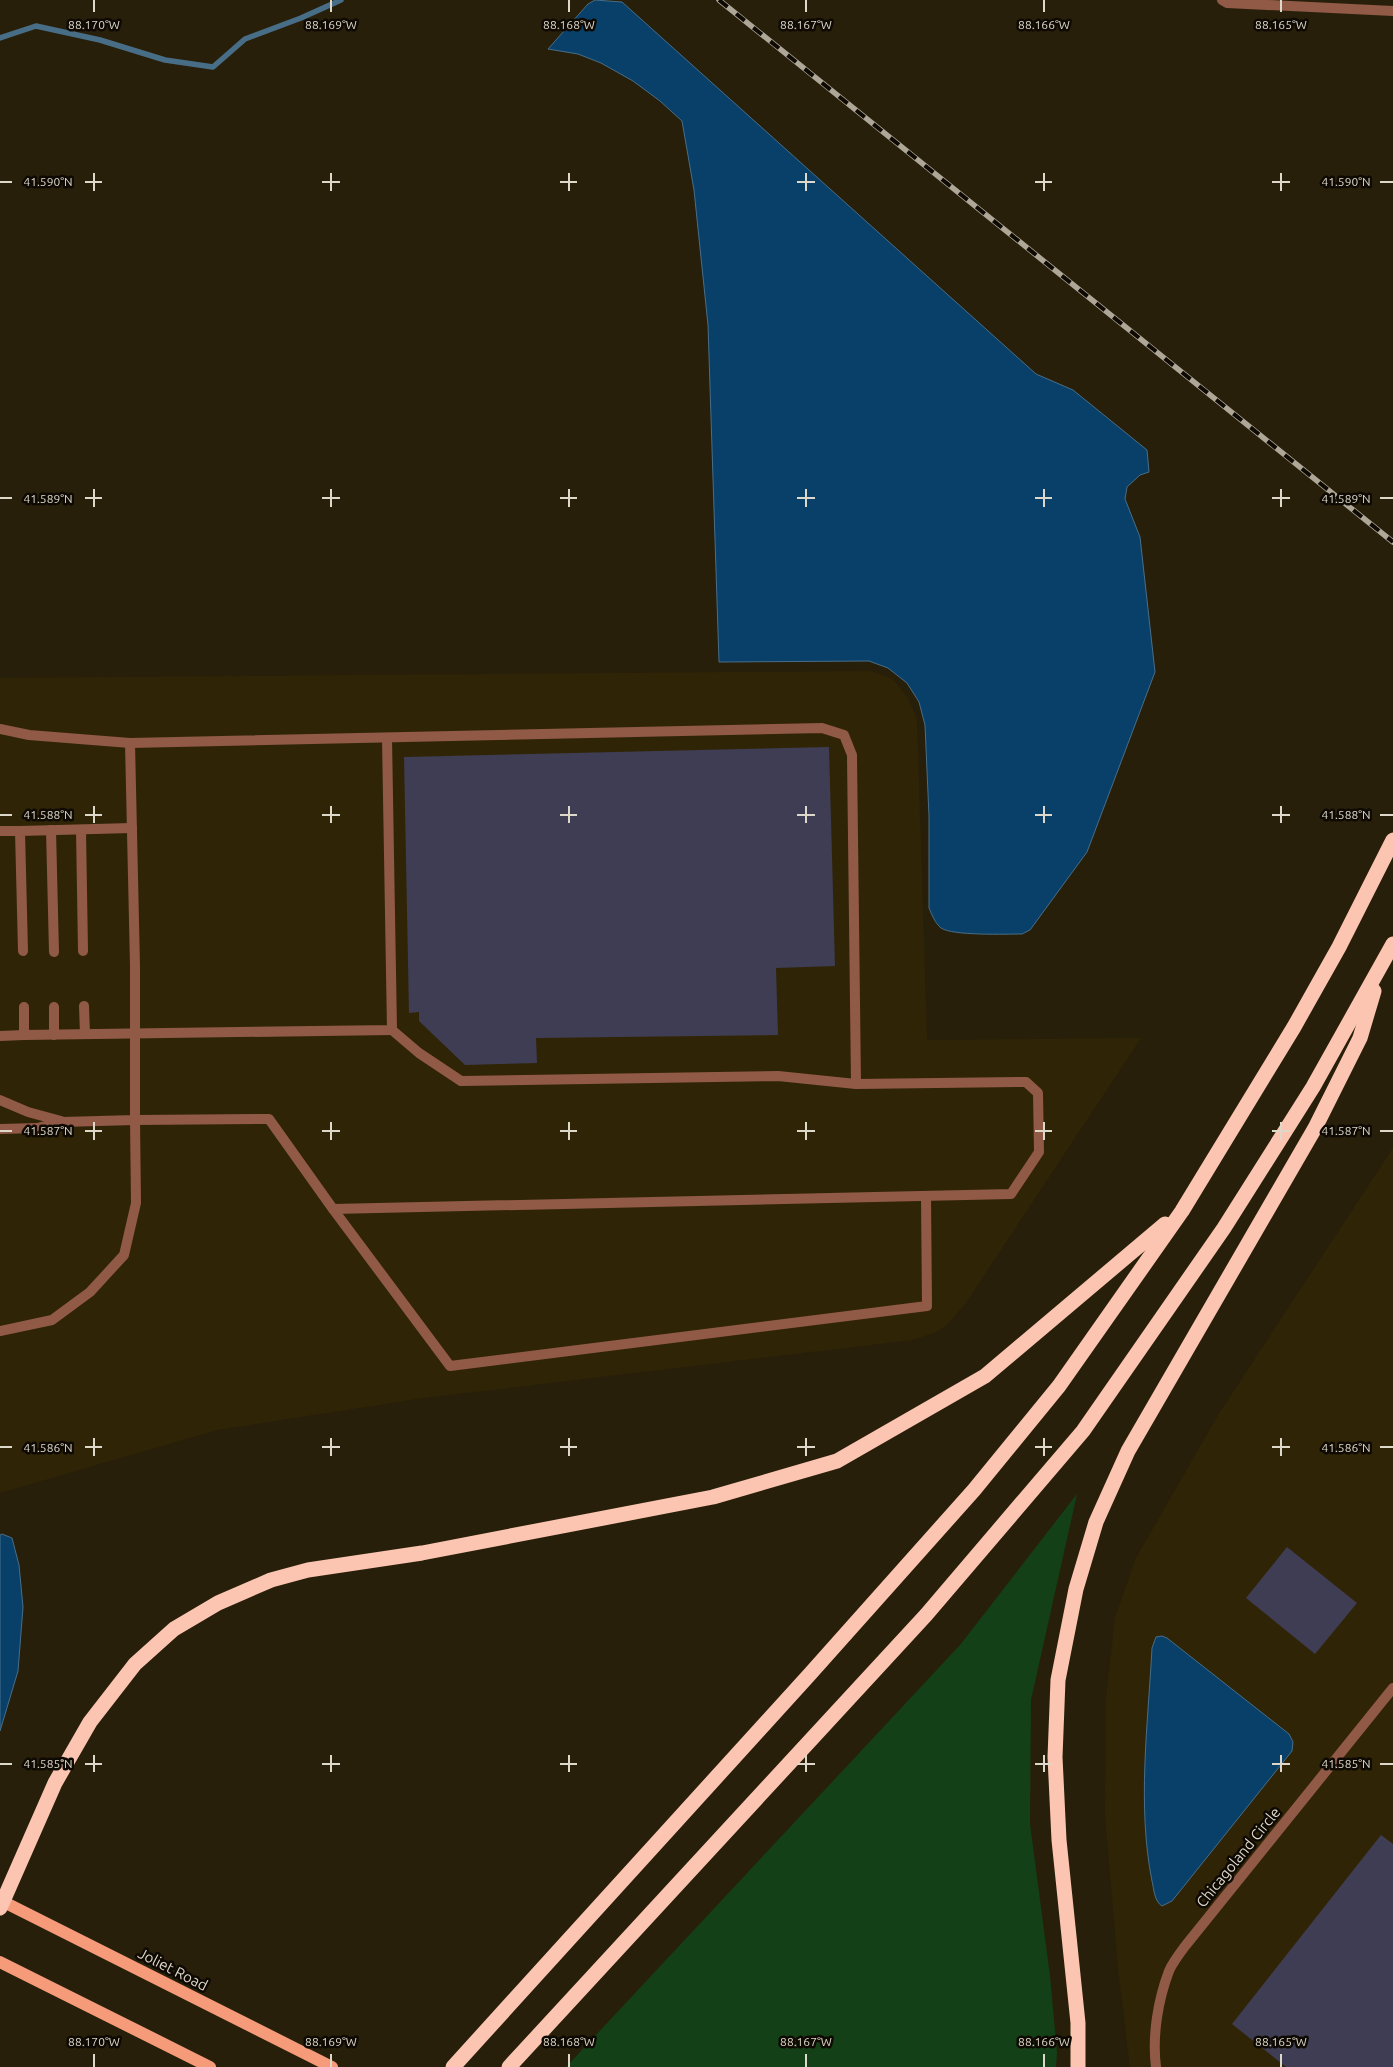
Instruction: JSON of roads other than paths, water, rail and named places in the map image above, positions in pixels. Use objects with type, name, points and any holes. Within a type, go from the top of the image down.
[{"type":"highway","points":[[452,2067],[810,1674],[974,1490],[1059,1386],[1182,1211],[1294,1027],[1340,947],[1393,840]]},
{"type":"highway","points":[[511,2065],[926,1616],[1083,1431],[1224,1228],[1313,1087],[1393,944]]},
{"type":"highway","points":[[1078,2067],[1078,2023],[1059,1840],[1055,1757],[1058,1680],[1076,1589],[1096,1522],[1128,1451],[1315,1128],[1360,1038],[1381,967]]},
{"type":"highway","points":[[1,1904],[55,1784],[90,1722],[135,1664],[174,1629],[218,1603],[271,1580],[308,1570],[422,1552],[712,1497],[838,1461],[985,1376],[1182,1211]]},
{"type":"main road","name":"Joliet Road","points":[[1,1904],[332,2067]]},
{"type":"main road","points":[[0,1962],[210,2067]]},
{"type":"street","points":[[1222,0],[1227,3],[1393,11]]},
{"type":"street","points":[[0,729],[29,735],[130,743],[822,728],[844,734],[852,755],[856,1084]]},
{"type":"street","points":[[387,738],[392,1030]]},
{"type":"street","points":[[0,1331],[52,1320],[90,1292],[124,1256],[136,1203],[130,743]]},
{"type":"street","points":[[0,831],[132,828]]},
{"type":"street","points":[[51,830],[54,952]]},
{"type":"street","points":[[81,830],[83,951]]},
{"type":"street","points":[[20,831],[23,951]]},
{"type":"street","points":[[24,1006],[24,1035]]},
{"type":"street","points":[[84,1006],[85,1034]]},
{"type":"street","points":[[54,1007],[54,1035]]},
{"type":"street","points":[[0,1036],[392,1030],[420,1053],[460,1081],[778,1076],[856,1084],[1026,1082],[1038,1093],[1039,1152],[1011,1194],[334,1209]]},
{"type":"street","points":[[0,1100],[28,1112],[62,1122]]},
{"type":"street","points":[[0,1129],[37,1128],[62,1122],[269,1120],[450,1366],[927,1306],[926,1196]]},
{"type":"street","name":"Chicagoland Circle","points":[[1156,2067],[1155,2039],[1160,2002],[1170,1970],[1186,1945],[1393,1688]]},
{"type":"water","points":[[595,0],[622,2],[1036,374],[1073,390],[1147,450],[1149,472],[1140,475],[1127,487],[1125,499],[1140,537],[1155,672],[1087,852],[1030,930],[1022,934],[980,934],[947,931],[941,928],[935,921],[929,908],[929,816],[925,725],[919,702],[907,683],[888,668],[869,661],[719,662],[708,325],[694,190],[682,121],[660,101],[633,81],[601,63],[578,54],[548,49],[588,4]]},
{"type":"water","points":[[0,1535],[12,1538],[19,1565],[23,1607],[18,1671],[0,1731]]},
{"type":"water","points":[[1162,1636],[1289,1734],[1293,1742],[1292,1751],[1172,1901],[1162,1906],[1156,1898],[1152,1881],[1145,1823],[1144,1794],[1152,1648],[1156,1637]]},
{"type":"waterway","points":[[0,38],[36,26],[100,40],[165,60],[213,67],[245,39],[301,18],[341,0]]},
{"type":"railway","points":[[719,0],[1393,542]]}]
